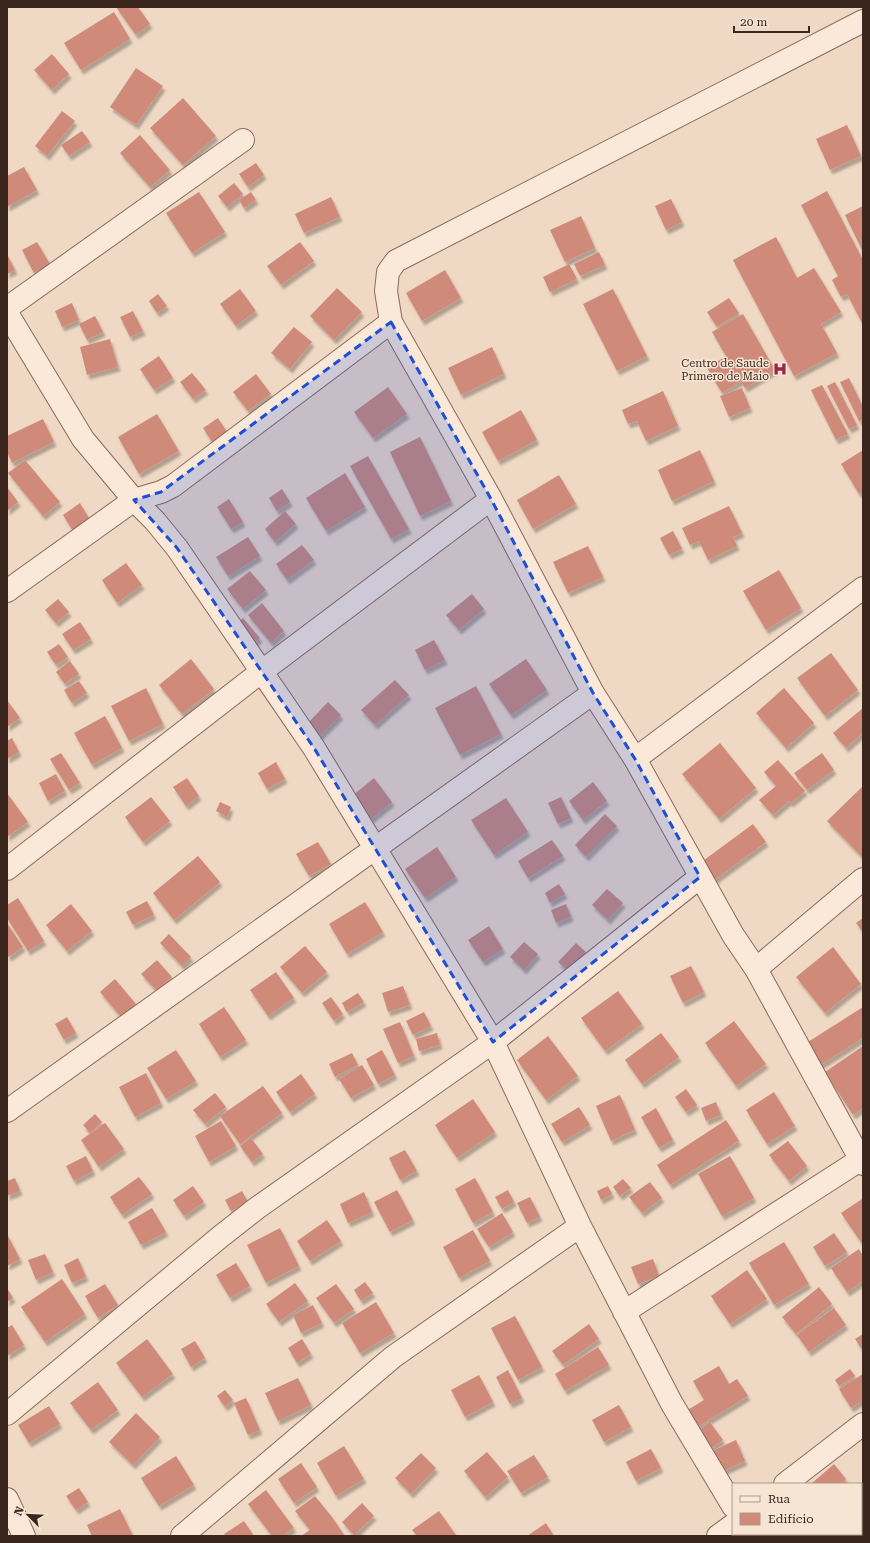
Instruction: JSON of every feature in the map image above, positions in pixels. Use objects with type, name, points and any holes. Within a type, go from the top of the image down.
[{"type":"street","points":[[624,1312],[862,1161],[756,969],[733,935],[635,759],[593,693],[490,499],[391,322],[386,291],[388,272],[396,261],[863,21]]},
{"type":"street","points":[[7,308],[243,140]]},
{"type":"street","points":[[7,313],[83,440],[177,548],[314,748],[493,1042],[580,1226],[624,1312],[672,1404],[732,1504]]},
{"type":"street","points":[[7,591],[134,500],[161,492],[173,486],[391,322]]},
{"type":"street","points":[[7,869],[261,672],[490,499]]},
{"type":"street","points":[[635,759],[863,588]]},
{"type":"street","points":[[7,1111],[593,693]]},
{"type":"street","points":[[7,1414],[257,1208],[493,1042],[700,877]]},
{"type":"street","points":[[756,969],[863,879]]},
{"type":"street","points":[[182,1536],[393,1357],[580,1226]]},
{"type":"street","points":[[786,1483],[863,1424]]},
{"type":"street","points":[[7,1499],[24,1536]]},
{"type":"street","points":[[718,1536],[732,1525]]},
{"type":"highlighted area","points":[[391,322],[491,499],[593,693],[635,759],[700,877],[493,1042],[314,748],[177,548],[134,500],[161,492]]},
{"type":"building","points":[[116,7],[138,7],[150,24],[136,35]]},
{"type":"building","points":[[114,12],[130,39],[81,70],[64,43]]},
{"type":"building","points":[[52,54],[69,74],[52,90],[34,70]]},
{"type":"building","points":[[136,68],[163,86],[136,125],[110,107]]},
{"type":"building","points":[[183,98],[216,136],[183,165],[150,128]]},
{"type":"building","points":[[62,111],[75,121],[47,156],[35,146]]},
{"type":"building","points":[[847,125],[861,156],[830,170],[816,139]]},
{"type":"building","points":[[82,131],[90,142],[69,156],[61,145]]},
{"type":"building","points":[[140,135],[170,170],[150,187],[120,153]]},
{"type":"building","points":[[256,163],[264,175],[248,187],[239,174]]},
{"type":"building","points":[[24,167],[37,190],[7,207],[7,176]]},
{"type":"building","points":[[234,183],[243,194],[227,207],[218,196]]},
{"type":"building","points":[[827,191],[863,260],[863,325],[847,294],[841,297],[832,280],[838,276],[801,205]]},
{"type":"building","points":[[199,192],[225,232],[192,253],[166,213]]},
{"type":"building","points":[[251,192],[256,200],[244,208],[239,200]]},
{"type":"building","points":[[331,197],[340,217],[304,233],[295,214]]},
{"type":"building","points":[[671,199],[682,222],[666,230],[655,206]]},
{"type":"building","points":[[863,206],[863,252],[845,215]]},
{"type":"building","points":[[581,216],[595,248],[565,262],[550,230]]},
{"type":"building","points":[[776,237],[797,278],[814,268],[841,312],[821,324],[837,353],[794,376],[733,260]]},
{"type":"building","points":[[37,242],[50,264],[34,273],[22,250]]},
{"type":"building","points":[[300,242],[314,261],[281,285],[267,266]]},
{"type":"building","points":[[599,252],[605,265],[580,276],[574,264]]},
{"type":"building","points":[[7,254],[15,270],[7,274]]},
{"type":"building","points":[[569,264],[577,279],[550,292],[543,277]]},
{"type":"building","points":[[445,270],[461,298],[422,321],[406,293]]},
{"type":"building","points":[[337,288],[362,312],[334,340],[310,316]]},
{"type":"building","points":[[240,289],[256,311],[236,326],[220,304]]},
{"type":"building","points":[[613,289],[647,356],[617,371],[583,304]]},
{"type":"building","points":[[158,294],[167,306],[157,313],[149,301]]},
{"type":"building","points":[[729,298],[739,313],[717,327],[707,312]]},
{"type":"building","points":[[72,303],[79,320],[62,327],[55,311]]},
{"type":"building","points":[[133,311],[143,331],[130,337],[120,317]]},
{"type":"building","points":[[743,314],[775,370],[745,388],[741,381],[722,393],[707,368],[726,356],[712,332]]},
{"type":"building","points":[[95,316],[103,332],[87,340],[79,324]]},
{"type":"building","points":[[294,327],[312,342],[290,369],[271,353]]},
{"type":"building","points":[[110,339],[118,367],[87,375],[80,347]]},
{"type":"building","points":[[492,347],[504,374],[461,395],[448,368]]},
{"type":"building","points":[[159,356],[173,378],[154,390],[140,369]]},
{"type":"building","points":[[192,373],[206,390],[193,399],[180,382]]},
{"type":"building","points":[[256,374],[271,394],[248,411],[233,392]]},
{"type":"building","points":[[849,378],[863,407],[863,420],[859,421],[840,382]]},
{"type":"building","points":[[835,382],[857,425],[849,429],[827,386]]},
{"type":"building","points":[[822,385],[848,434],[836,440],[811,390]]},
{"type":"building","points":[[388,387],[407,414],[373,438],[354,412]]},
{"type":"building","points":[[742,388],[750,408],[729,417],[720,396]]},
{"type":"building","points":[[663,391],[678,426],[646,441],[637,421],[628,424],[622,410]]},
{"type":"building","points":[[521,410],[537,440],[498,461],[482,432]]},
{"type":"building","points":[[157,414],[179,451],[139,474],[118,437]]},
{"type":"building","points":[[218,418],[227,432],[212,442],[203,428]]},
{"type":"building","points":[[43,419],[54,442],[12,463],[7,452],[7,436]]},
{"type":"building","points":[[420,437],[451,501],[420,516],[390,452]]},
{"type":"building","points":[[700,450],[714,481],[672,501],[658,470]]},
{"type":"building","points":[[863,450],[863,492],[859,494],[841,464]]},
{"type":"building","points":[[368,456],[409,529],[391,539],[350,466]]},
{"type":"building","points":[[25,460],[60,502],[43,516],[8,473]]},
{"type":"building","points":[[345,473],[365,507],[326,531],[306,498]]},
{"type":"building","points":[[559,475],[576,504],[533,529],[517,500]]},
{"type":"building","points":[[7,487],[18,502],[7,511]]},
{"type":"building","points":[[282,489],[290,502],[277,511],[269,498]]},
{"type":"building","points":[[229,499],[243,522],[231,529],[217,507]]},
{"type":"building","points":[[80,503],[90,520],[73,531],[63,515]]},
{"type":"building","points":[[729,506],[742,533],[733,537],[737,546],[708,560],[699,541],[690,545],[682,528]]},
{"type":"building","points":[[285,511],[296,524],[275,542],[265,529]]},
{"type":"building","points":[[673,531],[682,549],[669,555],[660,538]]},
{"type":"building","points":[[248,537],[260,556],[228,576],[216,557]]},
{"type":"building","points":[[302,545],[314,560],[287,580],[276,564]]},
{"type":"building","points":[[588,546],[603,577],[568,593],[553,562]]},
{"type":"building","points":[[126,563],[142,585],[117,603],[102,580]]},
{"type":"building","points":[[779,570],[801,608],[766,630],[743,591]]},
{"type":"building","points":[[250,571],[266,590],[243,609],[227,589]]},
{"type":"building","points":[[472,594],[484,609],[459,630],[446,615]]},
{"type":"building","points":[[58,599],[69,612],[56,623],[45,610]]},
{"type":"building","points":[[262,603],[284,631],[271,643],[248,615]]},
{"type":"building","points":[[243,618],[260,638],[250,646],[233,626]]},
{"type":"building","points":[[80,622],[91,639],[73,650],[62,634]]},
{"type":"building","points":[[434,640],[445,660],[425,670],[415,650]]},
{"type":"building","points":[[59,644],[68,657],[56,665],[47,652]]},
{"type":"building","points":[[831,653],[858,690],[825,716],[797,678]]},
{"type":"building","points":[[191,659],[214,689],[182,714],[159,685]]},
{"type":"building","points":[[526,659],[547,690],[511,715],[489,684]]},
{"type":"building","points":[[70,661],[79,674],[65,684],[56,672]]},
{"type":"building","points":[[395,680],[409,695],[375,725],[361,710]]},
{"type":"building","points":[[79,681],[87,693],[72,703],[64,690]]},
{"type":"building","points":[[476,686],[501,734],[460,755],[435,708]]},
{"type":"building","points":[[146,688],[163,724],[129,741],[111,706]]},
{"type":"building","points":[[784,688],[814,723],[786,748],[756,713]]},
{"type":"building","points":[[7,700],[20,718],[7,727]]},
{"type":"building","points":[[328,702],[341,715],[319,737],[306,725]]},
{"type":"building","points":[[863,708],[863,733],[846,748],[833,733]]},
{"type":"building","points":[[105,716],[122,748],[92,765],[74,733]]},
{"type":"building","points":[[12,738],[19,752],[7,759],[7,741]]},
{"type":"building","points":[[720,743],[756,788],[719,819],[682,774]]},
{"type":"building","points":[[61,753],[80,783],[69,790],[50,759]]},
{"type":"building","points":[[822,753],[834,770],[807,790],[794,773]]},
{"type":"building","points":[[778,760],[805,791],[791,803],[789,801],[773,815],[759,800],[776,786],[764,772]]},
{"type":"building","points":[[276,762],[285,779],[267,789],[258,773]]},
{"type":"building","points":[[56,774],[65,791],[48,801],[39,783]]},
{"type":"building","points":[[187,778],[199,796],[186,806],[173,787]]},
{"type":"building","points":[[374,778],[392,802],[371,819],[352,796]]},
{"type":"building","points":[[593,782],[607,801],[583,820],[569,801]]},
{"type":"building","points":[[863,786],[863,858],[827,821]]},
{"type":"building","points":[[7,793],[28,822],[7,837]]},
{"type":"building","points":[[151,797],[170,821],[143,842],[125,817]]},
{"type":"building","points":[[561,797],[571,818],[558,824],[548,803]]},
{"type":"building","points":[[506,798],[528,832],[494,855],[471,820]]},
{"type":"building","points":[[220,802],[231,807],[227,817],[216,811]]},
{"type":"building","points":[[605,814],[617,826],[586,857],[575,845]]},
{"type":"building","points":[[753,824],[766,842],[713,881],[700,863]]},
{"type":"building","points":[[552,840],[563,856],[528,878],[518,861]]},
{"type":"building","points":[[318,842],[331,864],[309,876],[296,854]]},
{"type":"building","points":[[437,847],[456,877],[425,898],[405,869]]},
{"type":"building","points":[[198,856],[220,882],[174,920],[153,893]]},
{"type":"building","points":[[559,884],[565,894],[550,903],[545,893]]},
{"type":"building","points":[[607,889],[623,903],[608,920],[592,905]]},
{"type":"building","points":[[18,898],[44,941],[28,951],[7,918],[7,905]]},
{"type":"building","points":[[147,901],[154,915],[133,925],[126,912]]},
{"type":"building","points":[[365,902],[383,932],[347,954],[329,924]]},
{"type":"building","points":[[71,904],[92,931],[67,951],[46,925]]},
{"type":"building","points":[[566,904],[571,917],[556,923],[551,910]]},
{"type":"building","points":[[863,918],[863,932],[856,923]]},
{"type":"building","points":[[7,923],[23,947],[9,957],[7,955]]},
{"type":"building","points":[[489,926],[503,949],[483,962],[468,940]]},
{"type":"building","points":[[169,934],[191,957],[182,966],[160,943]]},
{"type":"building","points":[[524,942],[538,954],[524,970],[510,957]]},
{"type":"building","points":[[576,943],[586,952],[568,971],[558,962]]},
{"type":"building","points":[[305,946],[327,972],[302,993],[280,967]]},
{"type":"building","points":[[833,947],[861,984],[825,1013],[796,977]]},
{"type":"building","points":[[157,960],[172,977],[157,991],[141,974]]},
{"type":"building","points":[[691,966],[704,992],[683,1003],[670,976]]},
{"type":"building","points":[[276,972],[294,998],[268,1016],[250,990]]},
{"type":"building","points":[[115,979],[136,1004],[121,1017],[100,992]]},
{"type":"building","points":[[403,986],[410,1005],[388,1012],[382,993]]},
{"type":"building","points":[[618,991],[642,1024],[605,1051],[581,1018]]},
{"type":"building","points":[[358,993],[364,1002],[347,1012],[342,1003]]},
{"type":"building","points":[[331,997],[343,1014],[334,1021],[322,1003]]},
{"type":"building","points":[[224,1007],[246,1040],[220,1057],[199,1024]]},
{"type":"building","points":[[863,1007],[863,1038],[814,1069],[800,1047]]},
{"type":"building","points":[[424,1012],[431,1026],[413,1035],[406,1021]]},
{"type":"building","points":[[67,1017],[76,1033],[64,1040],[55,1024]]},
{"type":"building","points":[[734,1021],[766,1064],[736,1086],[705,1043]]},
{"type":"building","points":[[400,1022],[414,1056],[398,1063],[383,1029]]},
{"type":"building","points":[[437,1033],[440,1045],[419,1051],[416,1039]]},
{"type":"building","points":[[661,1033],[679,1057],[642,1084],[625,1060]]},
{"type":"building","points":[[548,1036],[578,1076],[546,1100],[517,1060]]},
{"type":"building","points":[[863,1046],[863,1108],[853,1115],[825,1072]]},
{"type":"building","points":[[176,1050],[196,1081],[166,1099],[147,1068]]},
{"type":"building","points":[[382,1050],[395,1075],[378,1084],[366,1059]]},
{"type":"building","points":[[352,1053],[358,1065],[335,1077],[329,1064]]},
{"type":"building","points":[[362,1065],[374,1085],[351,1098],[339,1079]]},
{"type":"building","points":[[146,1073],[161,1103],[135,1117],[119,1087]]},
{"type":"building","points":[[301,1074],[315,1094],[290,1112],[276,1092]]},
{"type":"building","points":[[263,1086],[282,1113],[240,1144],[220,1116]]},
{"type":"building","points":[[686,1089],[697,1105],[686,1112],[675,1097]]},
{"type":"building","points":[[774,1092],[795,1126],[767,1144],[746,1110]]},
{"type":"building","points":[[215,1093],[226,1107],[205,1124],[193,1110]]},
{"type":"building","points":[[620,1095],[635,1130],[611,1141],[596,1106]]},
{"type":"building","points":[[473,1099],[495,1132],[457,1158],[435,1125]]},
{"type":"building","points":[[716,1102],[721,1115],[706,1121],[701,1108]]},
{"type":"building","points":[[579,1107],[590,1125],[562,1142],[551,1124]]},
{"type":"building","points":[[656,1108],[673,1140],[659,1148],[641,1117]]},
{"type":"building","points":[[95,1114],[102,1122],[90,1133],[83,1125]]},
{"type":"building","points":[[726,1120],[739,1141],[670,1185],[657,1165]]},
{"type":"building","points":[[221,1121],[236,1146],[209,1162],[195,1136]]},
{"type":"building","points":[[105,1123],[124,1149],[99,1167],[81,1140]]},
{"type":"building","points":[[251,1138],[263,1154],[252,1162],[240,1146]]},
{"type":"building","points":[[788,1141],[807,1166],[789,1181],[769,1155]]},
{"type":"building","points":[[405,1150],[417,1171],[400,1180],[389,1158]]},
{"type":"building","points":[[86,1156],[93,1171],[74,1181],[66,1166]]},
{"type":"building","points":[[730,1156],[754,1198],[722,1216],[698,1174]]},
{"type":"building","points":[[139,1177],[152,1194],[122,1215],[110,1197]]},
{"type":"building","points":[[15,1178],[20,1191],[7,1196],[7,1181]]},
{"type":"building","points":[[475,1178],[493,1212],[473,1223],[455,1189]]},
{"type":"building","points":[[623,1179],[631,1188],[620,1196],[613,1187]]},
{"type":"building","points":[[650,1182],[662,1198],[642,1213],[629,1197]]},
{"type":"building","points":[[193,1186],[204,1202],[184,1216],[173,1200]]},
{"type":"building","points":[[608,1186],[612,1194],[601,1200],[597,1191]]},
{"type":"building","points":[[397,1190],[413,1220],[390,1232],[374,1202]]},
{"type":"building","points":[[508,1190],[514,1202],[502,1209],[495,1197]]},
{"type":"building","points":[[242,1191],[248,1202],[231,1211],[225,1200]]},
{"type":"building","points":[[364,1192],[372,1212],[348,1223],[340,1204]]},
{"type":"building","points":[[530,1197],[540,1217],[527,1223],[517,1203]]},
{"type":"building","points":[[862,1199],[863,1201],[863,1245],[841,1213]]},
{"type":"building","points":[[152,1208],[166,1232],[141,1245],[128,1222]]},
{"type":"building","points":[[502,1213],[513,1232],[489,1247],[477,1229]]},
{"type":"building","points":[[327,1220],[341,1241],[310,1261],[297,1241]]},
{"type":"building","points":[[280,1228],[299,1266],[266,1283],[247,1245]]},
{"type":"building","points":[[473,1230],[490,1261],[459,1278],[443,1247]]},
{"type":"building","points":[[834,1233],[847,1252],[825,1266],[813,1247]]},
{"type":"building","points":[[7,1234],[20,1259],[7,1266]]},
{"type":"building","points":[[784,1242],[809,1284],[774,1305],[749,1263]]},
{"type":"building","points":[[859,1249],[863,1256],[863,1281],[847,1292],[831,1268]]},
{"type":"building","points":[[45,1254],[53,1272],[36,1280],[28,1260]]},
{"type":"building","points":[[78,1258],[86,1277],[72,1283],[64,1265]]},
{"type":"building","points":[[653,1259],[659,1276],[638,1284],[631,1267]]},
{"type":"building","points":[[236,1263],[250,1286],[230,1298],[216,1275]]},
{"type":"building","points":[[747,1270],[767,1299],[730,1324],[711,1296]]},
{"type":"building","points":[[62,1279],[85,1314],[45,1342],[21,1307]]},
{"type":"building","points":[[365,1282],[373,1293],[361,1301],[354,1290]]},
{"type":"building","points":[[295,1283],[308,1301],[279,1322],[266,1304]]},
{"type":"building","points":[[105,1284],[118,1305],[98,1318],[85,1296]]},
{"type":"building","points":[[336,1284],[354,1309],[334,1323],[316,1298]]},
{"type":"building","points":[[819,1287],[832,1304],[796,1334],[782,1317]]},
{"type":"building","points":[[7,1288],[13,1298],[7,1302]]},
{"type":"building","points":[[376,1302],[394,1333],[360,1353],[342,1323]]},
{"type":"building","points":[[313,1305],[322,1323],[301,1333],[293,1315]]},
{"type":"building","points":[[834,1308],[846,1325],[809,1352],[797,1335]]},
{"type":"building","points":[[515,1316],[542,1367],[518,1380],[491,1328]]},
{"type":"building","points":[[589,1324],[599,1339],[563,1365],[552,1351]]},
{"type":"building","points":[[12,1325],[24,1345],[7,1356],[7,1328]]},
{"type":"building","points":[[863,1334],[863,1351],[855,1339]]},
{"type":"building","points":[[147,1339],[173,1374],[142,1397],[116,1363]]},
{"type":"building","points":[[302,1339],[311,1354],[297,1363],[288,1348]]},
{"type":"building","points":[[195,1341],[205,1358],[191,1367],[181,1349]]},
{"type":"building","points":[[598,1347],[609,1365],[565,1391],[555,1374]]},
{"type":"building","points":[[719,1366],[729,1384],[737,1379],[748,1396],[696,1428],[686,1411],[704,1400],[693,1381]]},
{"type":"building","points":[[850,1369],[855,1376],[839,1386],[835,1380]]},
{"type":"building","points":[[508,1370],[522,1398],[510,1404],[496,1377]]},
{"type":"building","points":[[863,1374],[863,1400],[851,1408],[839,1389]]},
{"type":"building","points":[[479,1375],[493,1402],[465,1417],[451,1390]]},
{"type":"building","points":[[298,1378],[311,1405],[278,1421],[265,1393]]},
{"type":"building","points":[[98,1382],[118,1410],[91,1430],[70,1403]]},
{"type":"building","points":[[225,1390],[233,1400],[225,1407],[217,1396]]},
{"type":"building","points":[[246,1398],[260,1430],[248,1435],[234,1403]]},
{"type":"building","points":[[619,1405],[631,1427],[604,1442],[592,1420]]},
{"type":"building","points":[[49,1406],[60,1424],[29,1443],[18,1425]]},
{"type":"building","points":[[136,1413],[160,1437],[133,1465],[109,1442]]},
{"type":"building","points":[[710,1422],[723,1440],[712,1448],[699,1430]]},
{"type":"building","points":[[736,1440],[745,1461],[719,1473],[710,1452]]},
{"type":"building","points":[[344,1446],[364,1479],[336,1496],[317,1463]]},
{"type":"building","points":[[651,1449],[661,1468],[636,1481],[626,1462]]},
{"type":"building","points":[[487,1452],[508,1477],[485,1497],[464,1471]]},
{"type":"building","points":[[421,1453],[436,1468],[411,1494],[395,1478]]},
{"type":"building","points":[[534,1455],[548,1477],[521,1493],[507,1471]]},
{"type":"building","points":[[176,1456],[194,1485],[159,1506],[141,1478]]},
{"type":"building","points":[[301,1463],[317,1487],[294,1503],[278,1479]]},
{"type":"building","points":[[834,1464],[846,1479],[842,1483],[812,1483]]},
{"type":"building","points":[[79,1488],[88,1502],[76,1510],[66,1496]]},
{"type":"building","points":[[266,1490],[294,1528],[282,1536],[272,1536],[248,1504]]},
{"type":"building","points":[[315,1496],[345,1536],[301,1536],[310,1530],[295,1511]]},
{"type":"building","points":[[362,1503],[374,1516],[354,1535],[342,1522]]},
{"type":"building","points":[[120,1509],[133,1536],[92,1536],[87,1525]]},
{"type":"building","points":[[439,1511],[456,1535],[417,1536],[412,1530]]},
{"type":"building","points":[[862,1516],[863,1536],[835,1536],[862,1535]]},
{"type":"building","points":[[244,1521],[254,1536],[226,1536],[224,1534]]},
{"type":"building","points":[[546,1523],[554,1536],[527,1536]]},
{"type":"building","points":[[776,1535],[808,1536],[776,1536]]},
{"type":"place","name":"Centro de Saude Primero de Maio","points":[[780,369]]}]
